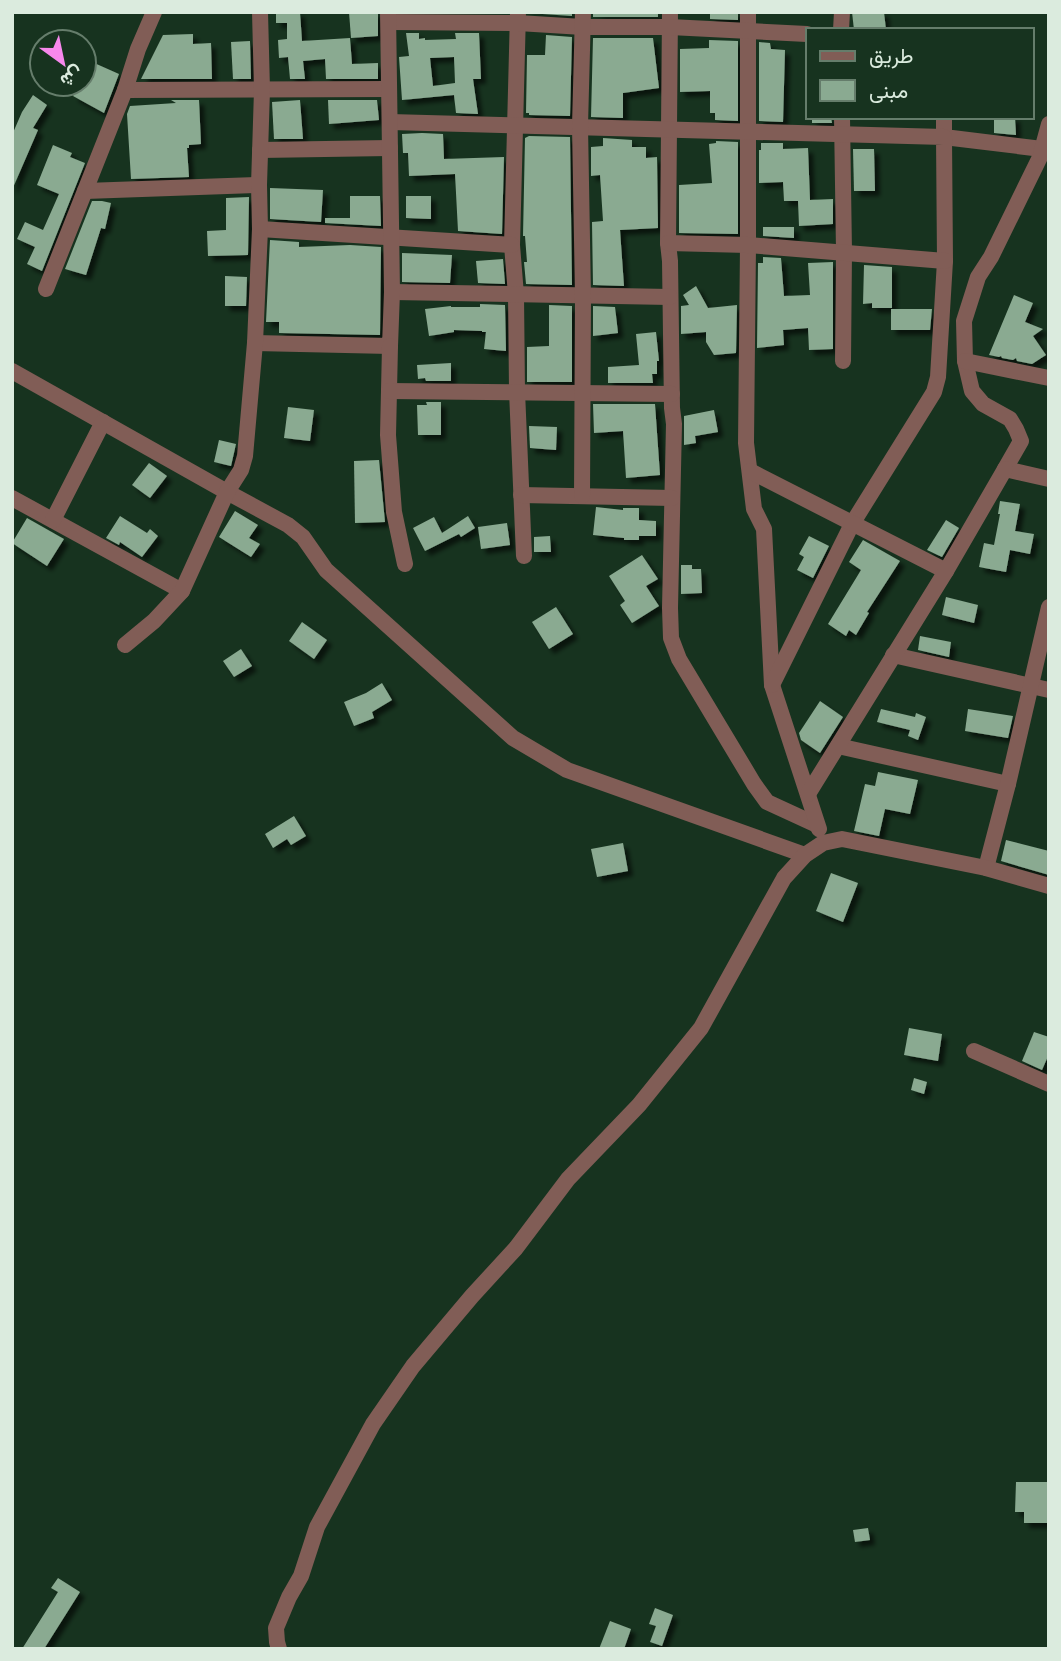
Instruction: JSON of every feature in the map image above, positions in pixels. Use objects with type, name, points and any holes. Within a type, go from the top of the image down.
[{"type":"street","points":[[46,289],[154,12]]},
{"type":"street","points":[[125,645],[154,621],[182,591],[227,492],[241,470],[245,456],[255,343],[260,229],[260,12]]},
{"type":"street","points":[[748,12],[746,443],[754,509],[764,529],[772,685],[823,843]]},
{"type":"street","points":[[405,564],[394,512],[388,435],[392,292],[388,17],[670,20],[747,32],[806,34]]},
{"type":"street","points":[[518,17],[512,245],[524,556]]},
{"type":"street","points":[[582,496],[580,126],[583,20]]},
{"type":"street","points":[[670,20],[668,243],[674,424],[671,638],[679,659],[767,802],[817,825]]},
{"type":"street","points":[[125,90],[389,89]]},
{"type":"street","points":[[842,119],[842,361]]},
{"type":"street","points":[[772,685],[852,524],[934,393],[938,377],[945,261],[944,119]]},
{"type":"street","points":[[390,122],[944,137],[1042,149]]},
{"type":"street","points":[[808,794],[946,571],[1021,441],[1010,419],[983,404],[972,391],[965,361],[964,321],[978,277],[1006,228],[1040,157],[1049,124]]},
{"type":"street","points":[[260,150],[390,148]]},
{"type":"street","points":[[85,191],[259,184]]},
{"type":"street","points":[[260,229],[512,245]]},
{"type":"street","points":[[668,243],[748,245],[945,261]]},
{"type":"street","points":[[392,292],[670,298]]},
{"type":"street","points":[[255,343],[390,346]]},
{"type":"street","points":[[965,361],[1049,378]]},
{"type":"street","points":[[12,371],[288,525],[303,537],[326,570],[513,738],[568,770],[805,855]]},
{"type":"street","points":[[389,391],[672,394]]},
{"type":"street","points":[[53,520],[103,422]]},
{"type":"street","points":[[1005,468],[1049,479]]},
{"type":"street","points":[[750,471],[946,571]]},
{"type":"street","points":[[521,495],[672,498]]},
{"type":"street","points":[[12,498],[182,591]]},
{"type":"street","points":[[986,868],[1049,607]]},
{"type":"street","points":[[893,655],[1049,690]]},
{"type":"street","points":[[838,746],[1008,784]]},
{"type":"street","points":[[279,1649],[276,1628],[301,1576],[317,1527],[373,1424],[413,1366],[516,1248],[568,1179],[639,1105],[701,1028],[783,878],[805,855],[823,843],[842,839],[986,868],[1049,886]]},
{"type":"street","points":[[974,1051],[1049,1084]]},
{"type":"building","points":[[276,12],[300,12],[302,41],[350,38],[352,64],[378,63],[378,79],[326,79],[325,59],[303,61],[305,79],[290,79],[288,57],[279,58],[278,40],[287,39],[287,23],[276,23]]},
{"type":"building","points":[[349,12],[378,12],[378,36],[351,38]]},
{"type":"building","points":[[572,12],[572,16],[528,13]]},
{"type":"building","points":[[658,12],[658,17],[593,17],[593,14]]},
{"type":"building","points":[[710,12],[738,12],[738,20],[710,19]]},
{"type":"building","points":[[852,12],[884,12],[886,28],[854,28]]},
{"type":"building","points":[[406,33],[419,33],[419,39],[425,40],[456,39],[455,33],[479,33],[481,79],[473,79],[478,114],[456,113],[454,95],[402,100],[399,57],[409,56]],"holes":[[[454,57],[455,83],[433,86],[430,58]]]},
{"type":"building","points":[[193,34],[193,44],[211,43],[212,79],[141,79],[163,35]]},
{"type":"building","points":[[546,35],[572,37],[570,116],[526,113],[527,55],[545,55]]},
{"type":"building","points":[[593,38],[653,38],[659,88],[623,93],[623,118],[591,117]]},
{"type":"building","points":[[709,40],[738,41],[738,121],[715,120],[715,113],[710,113],[710,91],[680,92],[680,49],[709,48]]},
{"type":"building","points":[[250,41],[251,79],[233,79],[231,42]]},
{"type":"building","points":[[759,42],[770,43],[771,49],[785,50],[783,122],[759,121]]},
{"type":"building","points":[[98,65],[119,74],[104,113],[77,98],[98,98]]},
{"type":"building","points":[[31,98],[37,98],[47,105],[33,128],[38,130],[12,190],[12,135]]},
{"type":"building","points":[[171,100],[199,100],[201,144],[189,145],[187,148],[189,177],[131,179],[127,114],[130,106],[176,103]]},
{"type":"building","points":[[300,100],[303,139],[274,139],[272,102]]},
{"type":"building","points":[[328,100],[377,100],[379,120],[329,124]]},
{"type":"building","points":[[812,119],[831,119],[832,123],[812,123]]},
{"type":"building","points":[[994,119],[1015,119],[1016,135],[994,133]]},
{"type":"building","points":[[402,134],[443,134],[444,159],[504,157],[502,234],[458,231],[455,174],[409,176],[408,153],[403,153]]},
{"type":"building","points":[[570,137],[572,285],[526,284],[524,262],[527,262],[523,236],[525,138]]},
{"type":"building","points":[[603,138],[632,140],[632,147],[646,147],[646,158],[657,157],[658,228],[620,230],[624,286],[593,285],[592,222],[603,221],[600,175],[591,176],[591,147],[603,146]]},
{"type":"building","points":[[716,141],[738,142],[738,234],[679,233],[679,185],[712,183],[709,144]]},
{"type":"building","points":[[761,143],[783,143],[783,149],[808,148],[810,200],[833,199],[833,224],[799,226],[798,201],[784,201],[783,182],[759,183]]},
{"type":"building","points":[[53,145],[72,153],[70,157],[85,163],[42,271],[27,264],[35,247],[17,239],[25,222],[43,230],[59,194],[37,185]]},
{"type":"building","points":[[853,149],[874,149],[875,191],[854,191]]},
{"type":"building","points":[[270,188],[323,190],[321,222],[270,219]]},
{"type":"building","points":[[350,196],[380,196],[381,226],[325,223],[325,218],[350,218]]},
{"type":"building","points":[[406,196],[431,196],[431,219],[406,218]]},
{"type":"building","points":[[249,197],[248,255],[208,256],[207,231],[226,230],[226,198]]},
{"type":"building","points":[[92,201],[111,203],[105,229],[101,228],[86,275],[65,269]]},
{"type":"building","points":[[763,227],[794,227],[794,238],[763,236]]},
{"type":"building","points":[[270,240],[299,242],[299,247],[381,247],[380,335],[279,333],[279,322],[266,322]]},
{"type":"building","points":[[402,253],[452,255],[450,283],[402,282]]},
{"type":"building","points":[[763,257],[781,258],[784,296],[810,295],[808,263],[833,262],[833,349],[809,350],[808,328],[783,330],[784,345],[757,348],[758,263],[763,263]]},
{"type":"building","points":[[503,259],[505,284],[478,283],[476,261]]},
{"type":"building","points":[[864,265],[892,267],[892,308],[872,308],[872,303],[863,304]]},
{"type":"building","points":[[225,276],[247,277],[246,306],[225,306]]},
{"type":"building","points":[[696,286],[708,308],[737,305],[736,353],[714,355],[706,342],[706,332],[681,334],[681,306],[689,305],[683,295]]},
{"type":"building","points":[[1014,295],[1033,303],[1025,322],[1043,329],[1033,336],[1046,355],[1032,364],[1017,361],[1016,358],[1013,360],[989,355]]},
{"type":"building","points":[[480,304],[505,305],[506,351],[484,349],[486,332],[482,331],[454,330],[429,336],[425,309],[480,307]]},
{"type":"building","points":[[549,305],[572,306],[572,382],[527,382],[527,347],[549,346]]},
{"type":"building","points":[[593,306],[615,307],[618,333],[593,336]]},
{"type":"building","points":[[891,309],[932,309],[930,330],[891,330]]},
{"type":"building","points":[[656,332],[659,361],[657,374],[652,374],[653,383],[608,383],[608,367],[639,365],[636,334]]},
{"type":"building","points":[[451,363],[451,381],[418,379],[417,365]]},
{"type":"building","points":[[426,402],[441,402],[441,435],[418,435],[417,405],[427,405]]},
{"type":"building","points":[[593,404],[655,404],[660,475],[626,478],[623,431],[594,433]]},
{"type":"building","points":[[288,407],[314,410],[310,441],[284,438]]},
{"type":"building","points":[[714,410],[718,432],[695,436],[696,443],[684,445],[684,416]]},
{"type":"building","points":[[529,426],[557,427],[556,450],[530,448]]},
{"type":"building","points":[[219,440],[236,444],[231,466],[214,462]]},
{"type":"building","points":[[379,460],[385,522],[355,523],[354,461]]},
{"type":"building","points":[[149,463],[167,476],[150,498],[132,485]]},
{"type":"building","points":[[1000,501],[1020,504],[1015,531],[1034,534],[1030,554],[1010,550],[1006,572],[979,567],[984,543],[994,545]]},
{"type":"building","points":[[596,507],[623,510],[639,508],[639,520],[656,521],[656,536],[639,536],[639,540],[624,540],[593,535]]},
{"type":"building","points":[[235,511],[258,525],[249,538],[260,544],[251,557],[219,537]]},
{"type":"building","points":[[120,516],[147,533],[150,529],[158,536],[142,557],[120,542],[119,545],[106,538]]},
{"type":"building","points":[[468,516],[475,528],[461,537],[459,534],[425,551],[413,528],[434,517],[442,533]]},
{"type":"building","points":[[27,518],[64,539],[47,566],[12,543]]},
{"type":"building","points":[[946,520],[959,528],[942,557],[927,550]]},
{"type":"building","points":[[507,523],[510,545],[481,549],[478,527]]},
{"type":"building","points":[[550,536],[551,552],[534,552],[534,537]]},
{"type":"building","points":[[809,536],[829,546],[813,578],[797,570],[804,557],[799,554]]},
{"type":"building","points":[[863,540],[900,561],[867,612],[869,613],[856,635],[849,630],[846,636],[828,624],[861,570],[849,562]]},
{"type":"building","points":[[642,555],[658,579],[646,586],[659,606],[632,623],[620,605],[625,601],[609,576]]},
{"type":"building","points":[[681,565],[692,565],[692,569],[701,569],[702,593],[681,594]]},
{"type":"building","points":[[946,597],[978,605],[974,623],[942,615]]},
{"type":"building","points":[[556,607],[573,634],[549,649],[532,622]]},
{"type":"building","points":[[302,622],[327,640],[314,659],[289,641]]},
{"type":"building","points":[[920,636],[951,642],[949,657],[918,650]]},
{"type":"building","points":[[241,649],[252,666],[234,677],[223,661]]},
{"type":"building","points":[[382,683],[392,700],[372,712],[374,718],[354,726],[344,702]]},
{"type":"building","points":[[820,701],[843,717],[820,753],[801,740],[799,733]]},
{"type":"building","points":[[881,709],[915,717],[916,713],[926,717],[918,740],[908,736],[910,730],[877,722]]},
{"type":"building","points":[[968,709],[1013,716],[1008,738],[965,731]]},
{"type":"building","points":[[878,772],[918,780],[910,814],[885,809],[879,836],[854,831],[865,784],[875,786]]},
{"type":"building","points":[[294,816],[306,836],[291,845],[287,839],[273,848],[265,834]]},
{"type":"building","points":[[1006,840],[1049,851],[1049,875],[1001,861]]},
{"type":"building","points":[[623,843],[628,871],[597,877],[591,849]]},
{"type":"building","points":[[831,873],[858,883],[843,922],[816,911]]},
{"type":"building","points":[[909,1028],[942,1034],[938,1061],[904,1055]]},
{"type":"building","points":[[1034,1032],[1049,1037],[1049,1054],[1042,1070],[1022,1061]]},
{"type":"building","points":[[914,1078],[927,1082],[924,1094],[911,1090]]},
{"type":"building","points":[[1016,1482],[1049,1482],[1049,1523],[1024,1523],[1024,1512],[1015,1512]]},
{"type":"building","points":[[868,1528],[870,1540],[855,1542],[853,1530]]},
{"type":"building","points":[[58,1578],[80,1592],[44,1649],[22,1649],[58,1592],[51,1588]]},
{"type":"building","points":[[655,1608],[673,1615],[662,1646],[650,1642],[656,1626],[649,1624]]},
{"type":"building","points":[[610,1621],[631,1629],[624,1649],[599,1649]]}]
